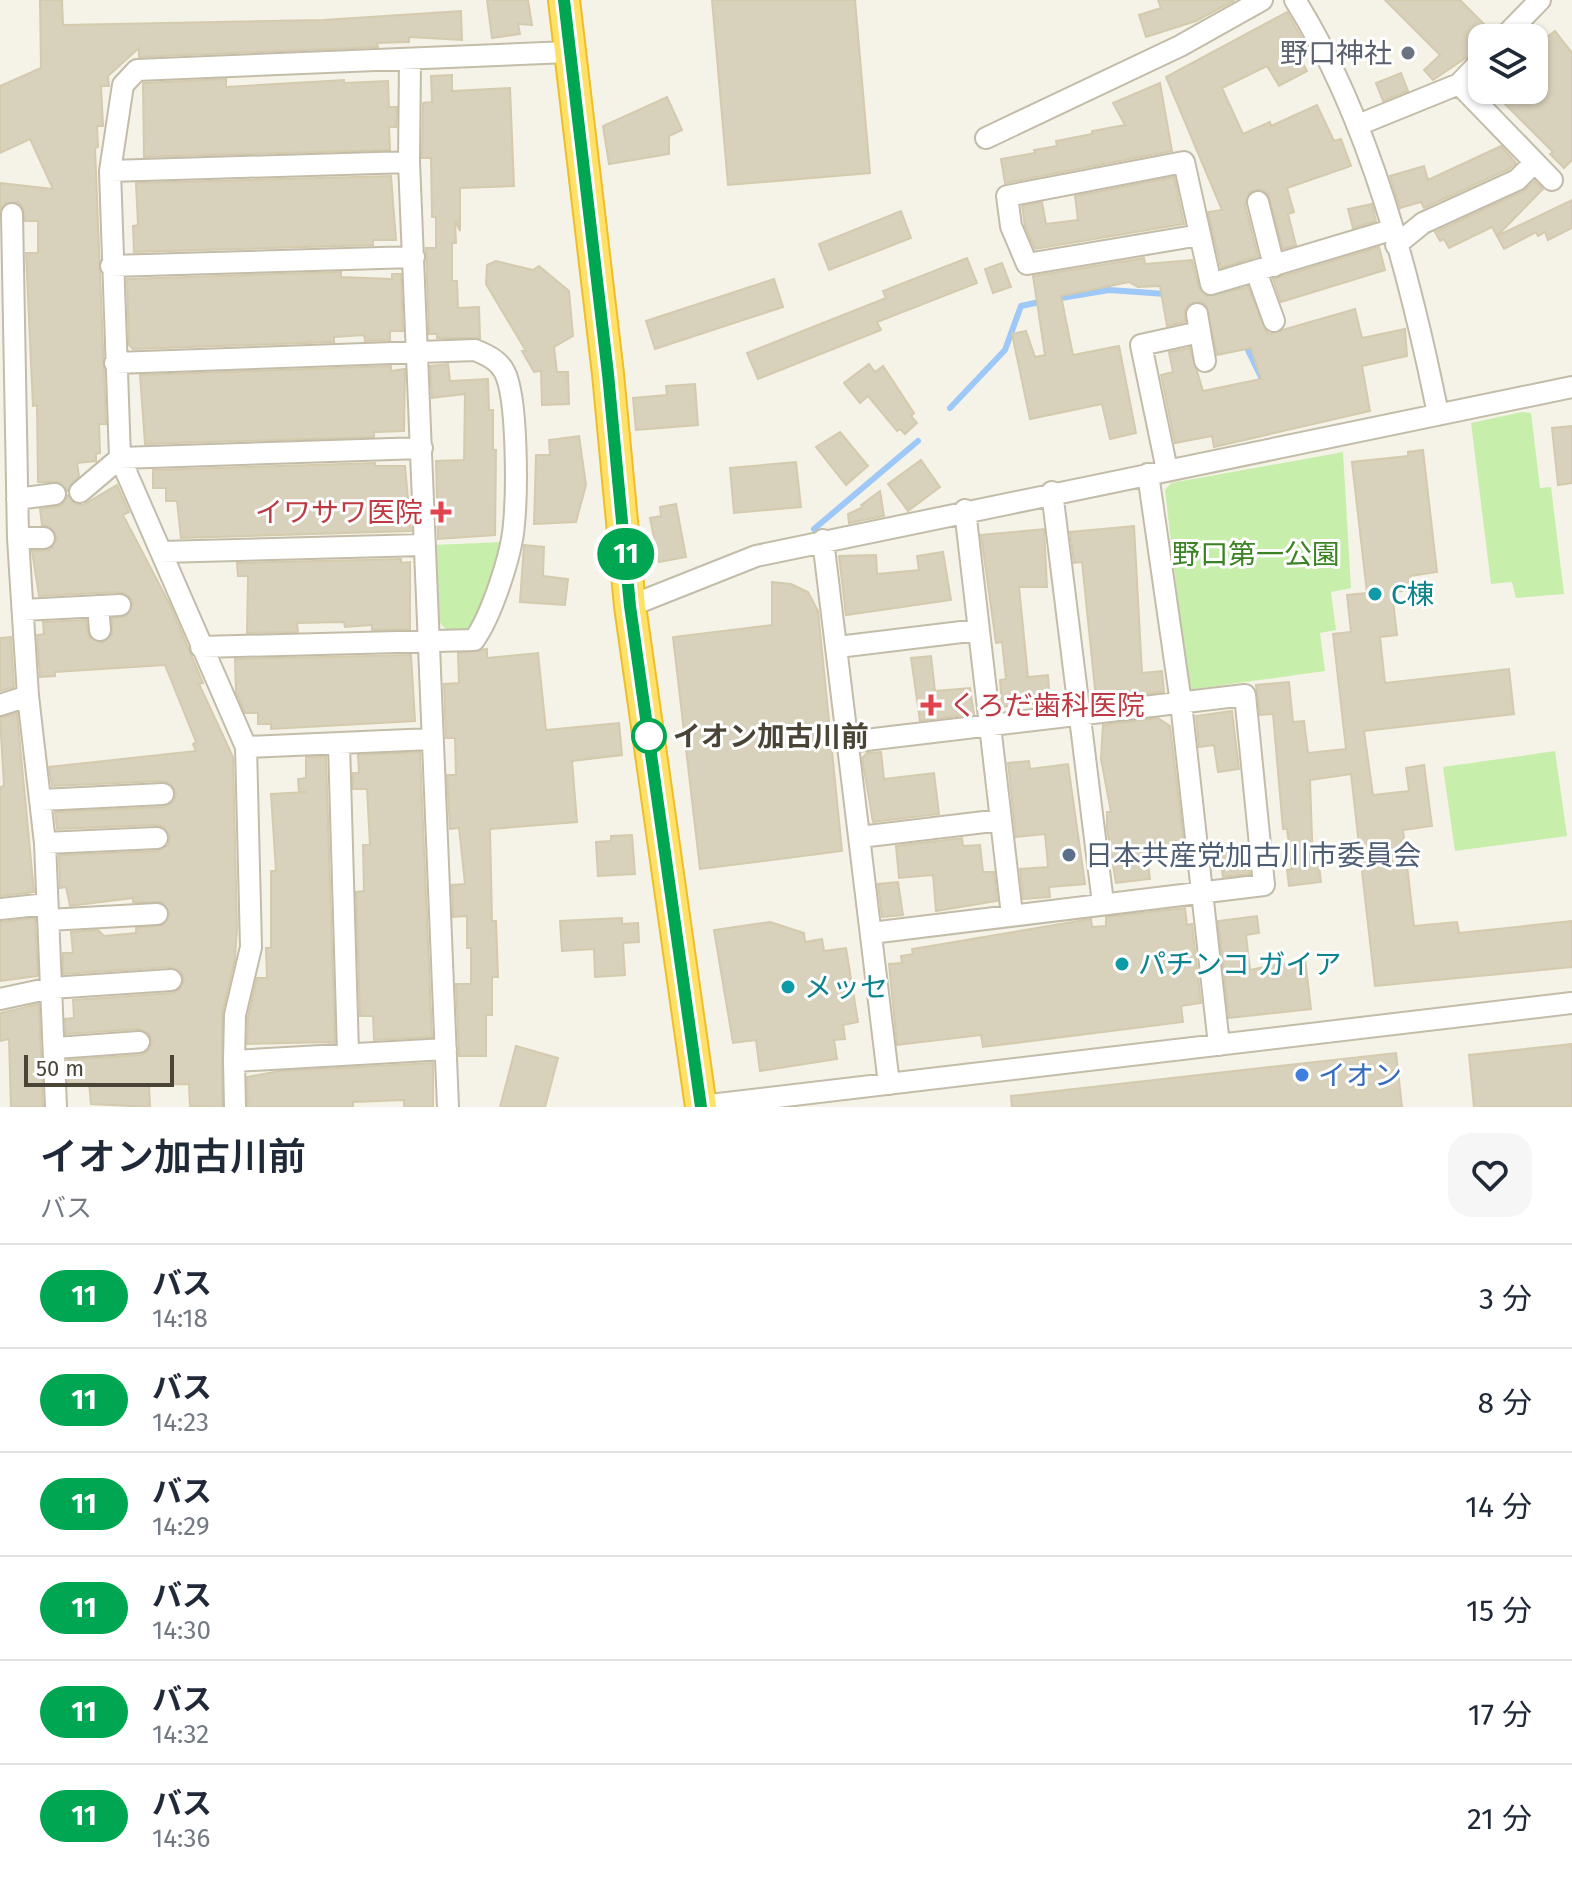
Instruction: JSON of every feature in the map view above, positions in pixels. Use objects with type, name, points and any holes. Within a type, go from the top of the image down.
[{"type":"highway","points":[[564,0],[608,374],[630,606],[701,1106]]},
{"type":"street","points":[[986,138],[1180,46],[1262,0]]},
{"type":"street","points":[[1295,0],[1324,51],[1358,125],[1422,337],[1438,414]]},
{"type":"street","points":[[1517,24],[1540,0]]},
{"type":"street","points":[[235,1107],[235,1015],[251,947],[246,747],[120,458],[110,171],[123,85],[137,70],[568,52]]},
{"type":"street","points":[[410,60],[409,162],[419,351],[426,641],[448,1107]]},
{"type":"street","points":[[1358,125],[1459,84],[1468,75]]},
{"type":"street","points":[[1459,84],[1552,180]]},
{"type":"street","points":[[110,171],[409,162]]},
{"type":"street","points":[[1200,235],[1027,264],[1011,226],[1007,196],[1184,162],[1211,284],[1393,238],[1517,180],[1534,163]]},
{"type":"street","points":[[1258,202],[1274,321]]},
{"type":"street","points":[[12,214],[22,243],[25,417],[17,499],[18,538],[28,696],[45,843],[56,1048],[56,1107]]},
{"type":"street","points":[[111,266],[414,257]]},
{"type":"street","points":[[1205,361],[1198,323],[1141,345],[1158,472],[1219,1045]]},
{"type":"street","points":[[115,363],[475,350],[492,357],[503,369],[512,391],[514,527],[487,622],[474,640],[201,647]]},
{"type":"street","points":[[630,606],[756,556],[823,540],[1572,387]]},
{"type":"street","points":[[80,492],[120,458],[422,448]]},
{"type":"street","points":[[1052,492],[1083,715],[1103,903]]},
{"type":"street","points":[[17,499],[55,494]]},
{"type":"street","points":[[965,510],[1012,915]]},
{"type":"street","points":[[18,538],[44,538]]},
{"type":"street","points":[[823,540],[889,1084]]},
{"type":"street","points":[[161,552],[423,545]]},
{"type":"street","points":[[23,610],[120,605]]},
{"type":"street","points":[[98,606],[100,630]]},
{"type":"street","points":[[838,647],[978,630]]},
{"type":"street","points":[[849,742],[1245,695],[1264,885],[871,933]]},
{"type":"street","points":[[0,705],[28,696]]},
{"type":"street","points":[[246,747],[431,739]]},
{"type":"street","points":[[339,744],[348,1053]]},
{"type":"street","points":[[41,800],[163,794]]},
{"type":"street","points":[[860,837],[1001,820]]},
{"type":"street","points":[[45,843],[131,849],[157,838]]},
{"type":"street","points":[[0,909],[110,916],[157,914]]},
{"type":"street","points":[[110,916],[111,938]]},
{"type":"street","points":[[0,999],[51,988],[171,980]]},
{"type":"street","points":[[701,1106],[1572,1003]]},
{"type":"street","points":[[56,1048],[139,1042]]},
{"type":"street","points":[[234,1061],[446,1049]]},
{"type":"green space","points":[[1522,412],[1531,413],[1540,488],[1551,487],[1564,594],[1516,598],[1512,582],[1491,584],[1471,423]]},
{"type":"green space","name":"野口第一公園","points":[[1343,452],[1351,588],[1331,592],[1336,630],[1320,633],[1325,671],[1188,690],[1165,490],[1171,483]]},
{"type":"green space","points":[[502,542],[487,602],[474,629],[447,631],[437,619],[433,545]]},
{"type":"green space","points":[[1555,751],[1567,836],[1455,851],[1443,767]]},
{"type":"building","points":[[40,0],[62,0],[63,25],[323,20],[461,11],[462,40],[409,37],[409,42],[377,43],[378,47],[139,57],[139,48],[108,76],[109,86],[101,86],[103,126],[97,126],[98,147],[95,148],[106,424],[99,424],[100,453],[96,454],[96,461],[77,463],[79,476],[67,491],[59,482],[38,482],[37,405],[33,406],[26,253],[38,253],[38,221],[25,221],[23,208],[18,202],[6,203],[0,210],[0,183],[53,189],[30,139],[0,153],[0,86],[41,68]]},
{"type":"building","points":[[487,0],[528,0],[532,25],[518,24],[520,34],[492,38]]},
{"type":"building","points":[[712,0],[855,0],[870,173],[728,185]]},
{"type":"building","points":[[1158,0],[1235,0],[1196,21],[1146,37],[1139,15],[1161,8]]},
{"type":"building","points":[[1385,0],[1460,0],[1484,24],[1468,24],[1468,56],[1433,80],[1424,70],[1440,55]]},
{"type":"building","points":[[1287,12],[1303,40],[1293,45],[1307,71],[1279,86],[1267,66],[1222,88],[1243,134],[1270,122],[1271,126],[1317,105],[1334,141],[1341,139],[1351,166],[1287,188],[1294,212],[1288,214],[1296,245],[1283,249],[1268,194],[1261,189],[1250,192],[1245,205],[1258,256],[1221,268],[1208,212],[1222,210],[1166,77]]},
{"type":"building","points":[[1555,31],[1572,53],[1572,160],[1564,168],[1550,154],[1553,152],[1505,104],[1548,104],[1548,36]]},
{"type":"building","points":[[1401,73],[1408,91],[1383,101],[1376,83]]},
{"type":"building","points":[[452,75],[452,91],[510,88],[514,186],[460,188],[460,231],[455,221],[456,243],[452,243],[452,281],[457,281],[458,308],[479,307],[480,338],[437,338],[437,334],[429,334],[426,248],[436,248],[436,217],[432,217],[431,158],[422,158],[423,103],[432,102],[431,76]]},
{"type":"building","points":[[226,79],[226,87],[344,80],[344,83],[388,81],[389,107],[397,107],[396,127],[389,127],[390,150],[144,157],[143,83]]},
{"type":"building","points":[[1160,83],[1172,151],[1005,183],[1001,159],[1035,153],[1034,150],[1057,146],[1056,141],[1125,125],[1113,103]]},
{"type":"building","points":[[667,97],[682,130],[669,136],[669,154],[609,164],[603,126]]},
{"type":"building","points":[[1501,146],[1516,163],[1509,169],[1424,208],[1421,202],[1400,208],[1390,176],[1424,166],[1428,180]]},
{"type":"building","points":[[391,176],[396,240],[373,240],[373,245],[134,252],[133,226],[138,225],[136,183]]},
{"type":"building","points":[[1174,177],[1184,224],[1035,249],[1025,226],[1022,206],[1042,202],[1046,224],[1078,220],[1075,196]]},
{"type":"building","points":[[1535,181],[1543,189],[1497,236],[1492,227],[1449,248],[1444,239],[1440,241],[1435,232],[1522,192]]},
{"type":"building","points":[[1572,200],[1572,228],[1548,240],[1545,232],[1538,236],[1536,232],[1504,249],[1497,236]]},
{"type":"building","points":[[1372,204],[1376,221],[1353,228],[1348,209]]},
{"type":"building","points":[[901,211],[911,238],[829,270],[819,244]]},
{"type":"building","points":[[1379,247],[1385,270],[1281,302],[1273,279]]},
{"type":"building","points":[[967,258],[977,283],[877,322],[881,330],[758,379],[747,353],[886,298],[883,291]]},
{"type":"building","points":[[1144,258],[1145,264],[1192,260],[1199,288],[1207,296],[1248,287],[1268,334],[1355,309],[1362,338],[1405,329],[1407,356],[1362,366],[1370,411],[1214,447],[1212,436],[1175,443],[1161,375],[1173,372],[1169,352],[1190,348],[1203,391],[1261,379],[1251,348],[1217,355],[1206,305],[1201,302],[1189,304],[1185,310],[1185,322],[1167,326],[1160,286],[1138,287],[1129,282],[1061,296],[1073,355],[1119,346],[1136,433],[1110,439],[1102,404],[1030,419],[1012,334],[1026,331],[1035,357],[1045,355],[1033,276]]},
{"type":"building","points":[[496,261],[533,270],[539,266],[569,291],[573,336],[554,347],[557,372],[568,372],[569,404],[542,405],[541,371],[534,372],[522,351],[526,351],[486,284],[487,265]]},
{"type":"building","points":[[1002,263],[1011,287],[993,293],[985,269]]},
{"type":"building","points":[[341,272],[341,277],[392,279],[392,274],[401,274],[403,331],[390,331],[390,340],[365,341],[364,335],[334,337],[334,342],[133,349],[129,345],[127,279]]},
{"type":"building","points":[[774,279],[783,307],[655,349],[646,321]]},
{"type":"building","points":[[448,364],[450,381],[488,379],[489,410],[493,410],[493,450],[496,450],[495,535],[438,539],[436,461],[464,460],[465,394],[432,398],[430,366]]},
{"type":"building","points":[[869,364],[875,372],[883,366],[914,413],[911,416],[917,423],[905,434],[900,429],[897,431],[868,396],[860,403],[844,383]]},
{"type":"building","points":[[391,366],[391,371],[405,369],[404,431],[374,432],[374,437],[145,444],[140,375]]},
{"type":"building","points":[[695,384],[698,425],[636,430],[633,398],[667,395],[666,386]]},
{"type":"building","points":[[1572,426],[1572,483],[1558,485],[1552,428]]},
{"type":"building","points":[[840,432],[868,466],[846,485],[816,447]]},
{"type":"building","points":[[579,436],[586,485],[576,522],[534,524],[536,455],[550,455],[549,440]]},
{"type":"building","points":[[1423,450],[1437,572],[1410,576],[1411,590],[1392,592],[1397,635],[1380,637],[1385,683],[1509,669],[1514,714],[1364,731],[1373,795],[1409,791],[1406,768],[1424,765],[1432,826],[1403,830],[1414,926],[1457,922],[1459,933],[1572,921],[1572,967],[1375,986],[1351,774],[1310,780],[1313,866],[1319,866],[1321,882],[1289,886],[1287,870],[1292,869],[1287,829],[1283,829],[1273,714],[1260,715],[1256,685],[1289,682],[1293,722],[1304,721],[1308,753],[1346,749],[1333,634],[1351,632],[1347,595],[1367,593],[1352,462],[1408,456],[1408,452]]},
{"type":"building","points":[[921,460],[940,487],[908,511],[888,484]]},
{"type":"building","points":[[796,462],[801,507],[734,513],[730,468]]},
{"type":"building","points":[[375,463],[375,466],[405,466],[411,531],[181,538],[177,501],[166,501],[166,488],[153,488],[153,470]]},
{"type":"building","points":[[117,485],[129,512],[123,515],[170,605],[203,683],[199,684],[233,757],[237,929],[235,958],[222,1014],[222,1107],[190,1106],[189,1084],[149,1085],[150,1107],[91,1104],[89,1083],[68,1084],[67,1060],[141,1055],[147,1052],[152,1042],[149,1034],[139,1029],[66,1034],[65,1019],[74,1018],[73,1000],[172,993],[179,990],[184,980],[181,972],[170,967],[63,974],[63,953],[73,953],[71,932],[98,930],[104,936],[136,933],[136,928],[163,925],[170,914],[162,902],[133,902],[133,898],[70,906],[66,887],[60,888],[59,855],[158,851],[168,845],[170,837],[164,827],[156,825],[57,829],[55,812],[164,807],[174,801],[176,793],[170,783],[162,781],[52,786],[49,767],[196,751],[193,744],[196,742],[165,665],[55,672],[55,676],[40,677],[37,635],[44,634],[43,622],[86,620],[89,637],[102,643],[112,635],[112,618],[126,616],[133,605],[130,597],[120,592],[39,596],[32,551],[50,550],[57,539],[51,527],[42,525],[40,509],[62,505],[68,495],[75,504],[83,505]]},
{"type":"building","points":[[880,491],[884,516],[849,523],[848,514],[863,507],[861,505]]},
{"type":"building","points":[[676,504],[686,557],[659,562],[650,518],[661,516],[660,507]]},
{"type":"building","points":[[1134,526],[1142,673],[1162,671],[1164,692],[1096,699],[1082,562],[1074,563],[1070,532]]},
{"type":"building","points":[[1044,529],[1047,587],[1019,587],[1028,677],[1048,675],[1050,702],[1002,707],[1000,680],[1006,679],[1002,642],[996,643],[981,535]]},
{"type":"building","points":[[524,545],[544,547],[543,576],[568,579],[565,605],[520,602]]},
{"type":"building","points":[[943,552],[951,600],[846,615],[839,556],[876,555],[877,574],[919,570],[917,556]]},
{"type":"building","points":[[401,559],[401,563],[410,562],[410,629],[372,630],[372,625],[345,627],[344,622],[297,623],[298,632],[247,633],[248,576],[238,576],[237,563]]},
{"type":"building","points":[[772,582],[791,584],[808,592],[818,611],[842,851],[700,869],[673,637],[772,625]]},
{"type":"building","points":[[11,637],[14,687],[0,691],[0,638]]},
{"type":"building","points":[[487,649],[487,658],[538,653],[546,730],[619,723],[622,755],[572,761],[577,822],[490,829],[492,921],[496,921],[498,977],[492,977],[492,1015],[486,1015],[486,1056],[459,1056],[456,984],[471,984],[471,948],[467,948],[467,916],[453,917],[452,885],[465,884],[459,828],[450,829],[447,775],[456,775],[455,738],[446,738],[444,684],[459,683],[458,653]]},
{"type":"building","points":[[411,655],[415,721],[271,729],[271,724],[258,724],[258,713],[245,713],[236,692],[235,659]]},
{"type":"building","points":[[931,656],[935,691],[970,688],[974,714],[920,721],[911,658]]},
{"type":"building","points":[[1232,711],[1239,769],[1218,772],[1214,745],[1199,747],[1196,716]]},
{"type":"building","points":[[17,713],[34,892],[0,896],[0,787],[4,786],[0,718]]},
{"type":"building","points":[[1158,718],[1170,726],[1184,845],[1158,848],[1159,855],[1147,857],[1150,879],[1116,883],[1107,829],[1107,812],[1111,812],[1101,759],[1103,725]]},
{"type":"building","points":[[420,752],[432,1037],[374,1040],[373,1016],[360,1016],[356,892],[364,891],[363,845],[370,845],[367,789],[353,789],[353,773],[359,773],[358,755]]},
{"type":"building","points":[[881,752],[884,779],[934,773],[939,814],[873,822],[862,758],[867,753]]},
{"type":"building","points":[[306,757],[326,757],[335,1042],[247,1044],[248,1017],[257,978],[267,978],[266,948],[271,948],[271,871],[276,871],[271,794],[307,792],[299,792],[298,779],[306,778]]},
{"type":"building","points":[[1029,761],[1030,769],[1068,764],[1085,884],[1049,887],[1050,897],[1023,899],[1020,869],[1048,867],[1045,834],[1016,837],[1008,763]]},
{"type":"building","points":[[632,835],[635,874],[598,876],[596,842],[611,841],[611,836]]},
{"type":"building","points":[[962,838],[963,846],[980,845],[983,872],[994,872],[997,901],[936,911],[933,875],[899,878],[896,846]]},
{"type":"building","points":[[1247,846],[1250,874],[1223,877],[1219,850]]},
{"type":"building","points":[[898,882],[903,915],[882,917],[878,884]]},
{"type":"building","points":[[1185,908],[1187,925],[1192,924],[1201,1003],[1181,1006],[1183,1022],[983,1047],[981,1035],[897,1045],[889,964],[902,963],[901,956],[913,954],[912,949],[1091,919],[1092,927],[1106,926],[1106,917]]},
{"type":"building","points":[[1257,916],[1259,933],[1246,935],[1250,970],[1305,959],[1311,1009],[1229,1018],[1218,921]]},
{"type":"building","points":[[35,918],[38,976],[0,981],[0,922]]},
{"type":"building","points":[[622,918],[622,924],[638,923],[639,942],[623,943],[625,975],[595,977],[594,949],[562,951],[560,921]]},
{"type":"building","name":"メッセ","points":[[770,922],[804,933],[805,942],[822,939],[824,951],[846,948],[858,1022],[843,1025],[845,1039],[834,1040],[837,1059],[760,1071],[756,1040],[733,1043],[714,930]]},
{"type":"building","points":[[39,1004],[43,1107],[11,1107],[9,1039],[0,1041],[0,1013]]},
{"type":"building","points":[[1572,1044],[1572,1107],[1474,1107],[1469,1055]]},
{"type":"building","points":[[516,1046],[558,1058],[545,1107],[500,1107]]},
{"type":"building","name":"イオン","points":[[1396,1053],[1402,1107],[1012,1107],[1011,1096]]},
{"type":"building","points":[[433,1063],[433,1107],[404,1107],[404,1100],[353,1102],[353,1107],[248,1107],[247,1077],[280,1071]]},
{"type":"waterway","points":[[1055,299],[1109,290],[1166,294]]},
{"type":"waterway","points":[[950,408],[1005,350],[1021,306],[1044,301]]},
{"type":"waterway","points":[[1244,342],[1262,379]]},
{"type":"waterway","points":[[814,529],[918,441]]},
{"type":"bus line","name":"11","points":[[564,0],[608,374],[630,606],[701,1107]]},
{"type":"place","name":"野口神社","points":[[1408,53]]},
{"type":"place","name":"イワサワ医院","points":[[441,512]]},
{"type":"place","name":"C棟","points":[[1375,594]]},
{"type":"place","name":"くろだ歯科医院","points":[[931,705]]},
{"type":"place","name":"イオン加古川前","points":[[649,736]]},
{"type":"place","name":"日本共産党加古川市委員会","points":[[1069,855]]},
{"type":"place","name":"パチンコ ガイア","points":[[1122,964]]},
{"type":"place","name":"メッセ","points":[[788,987]]},
{"type":"place","name":"イオン","points":[[1302,1075]]}]
